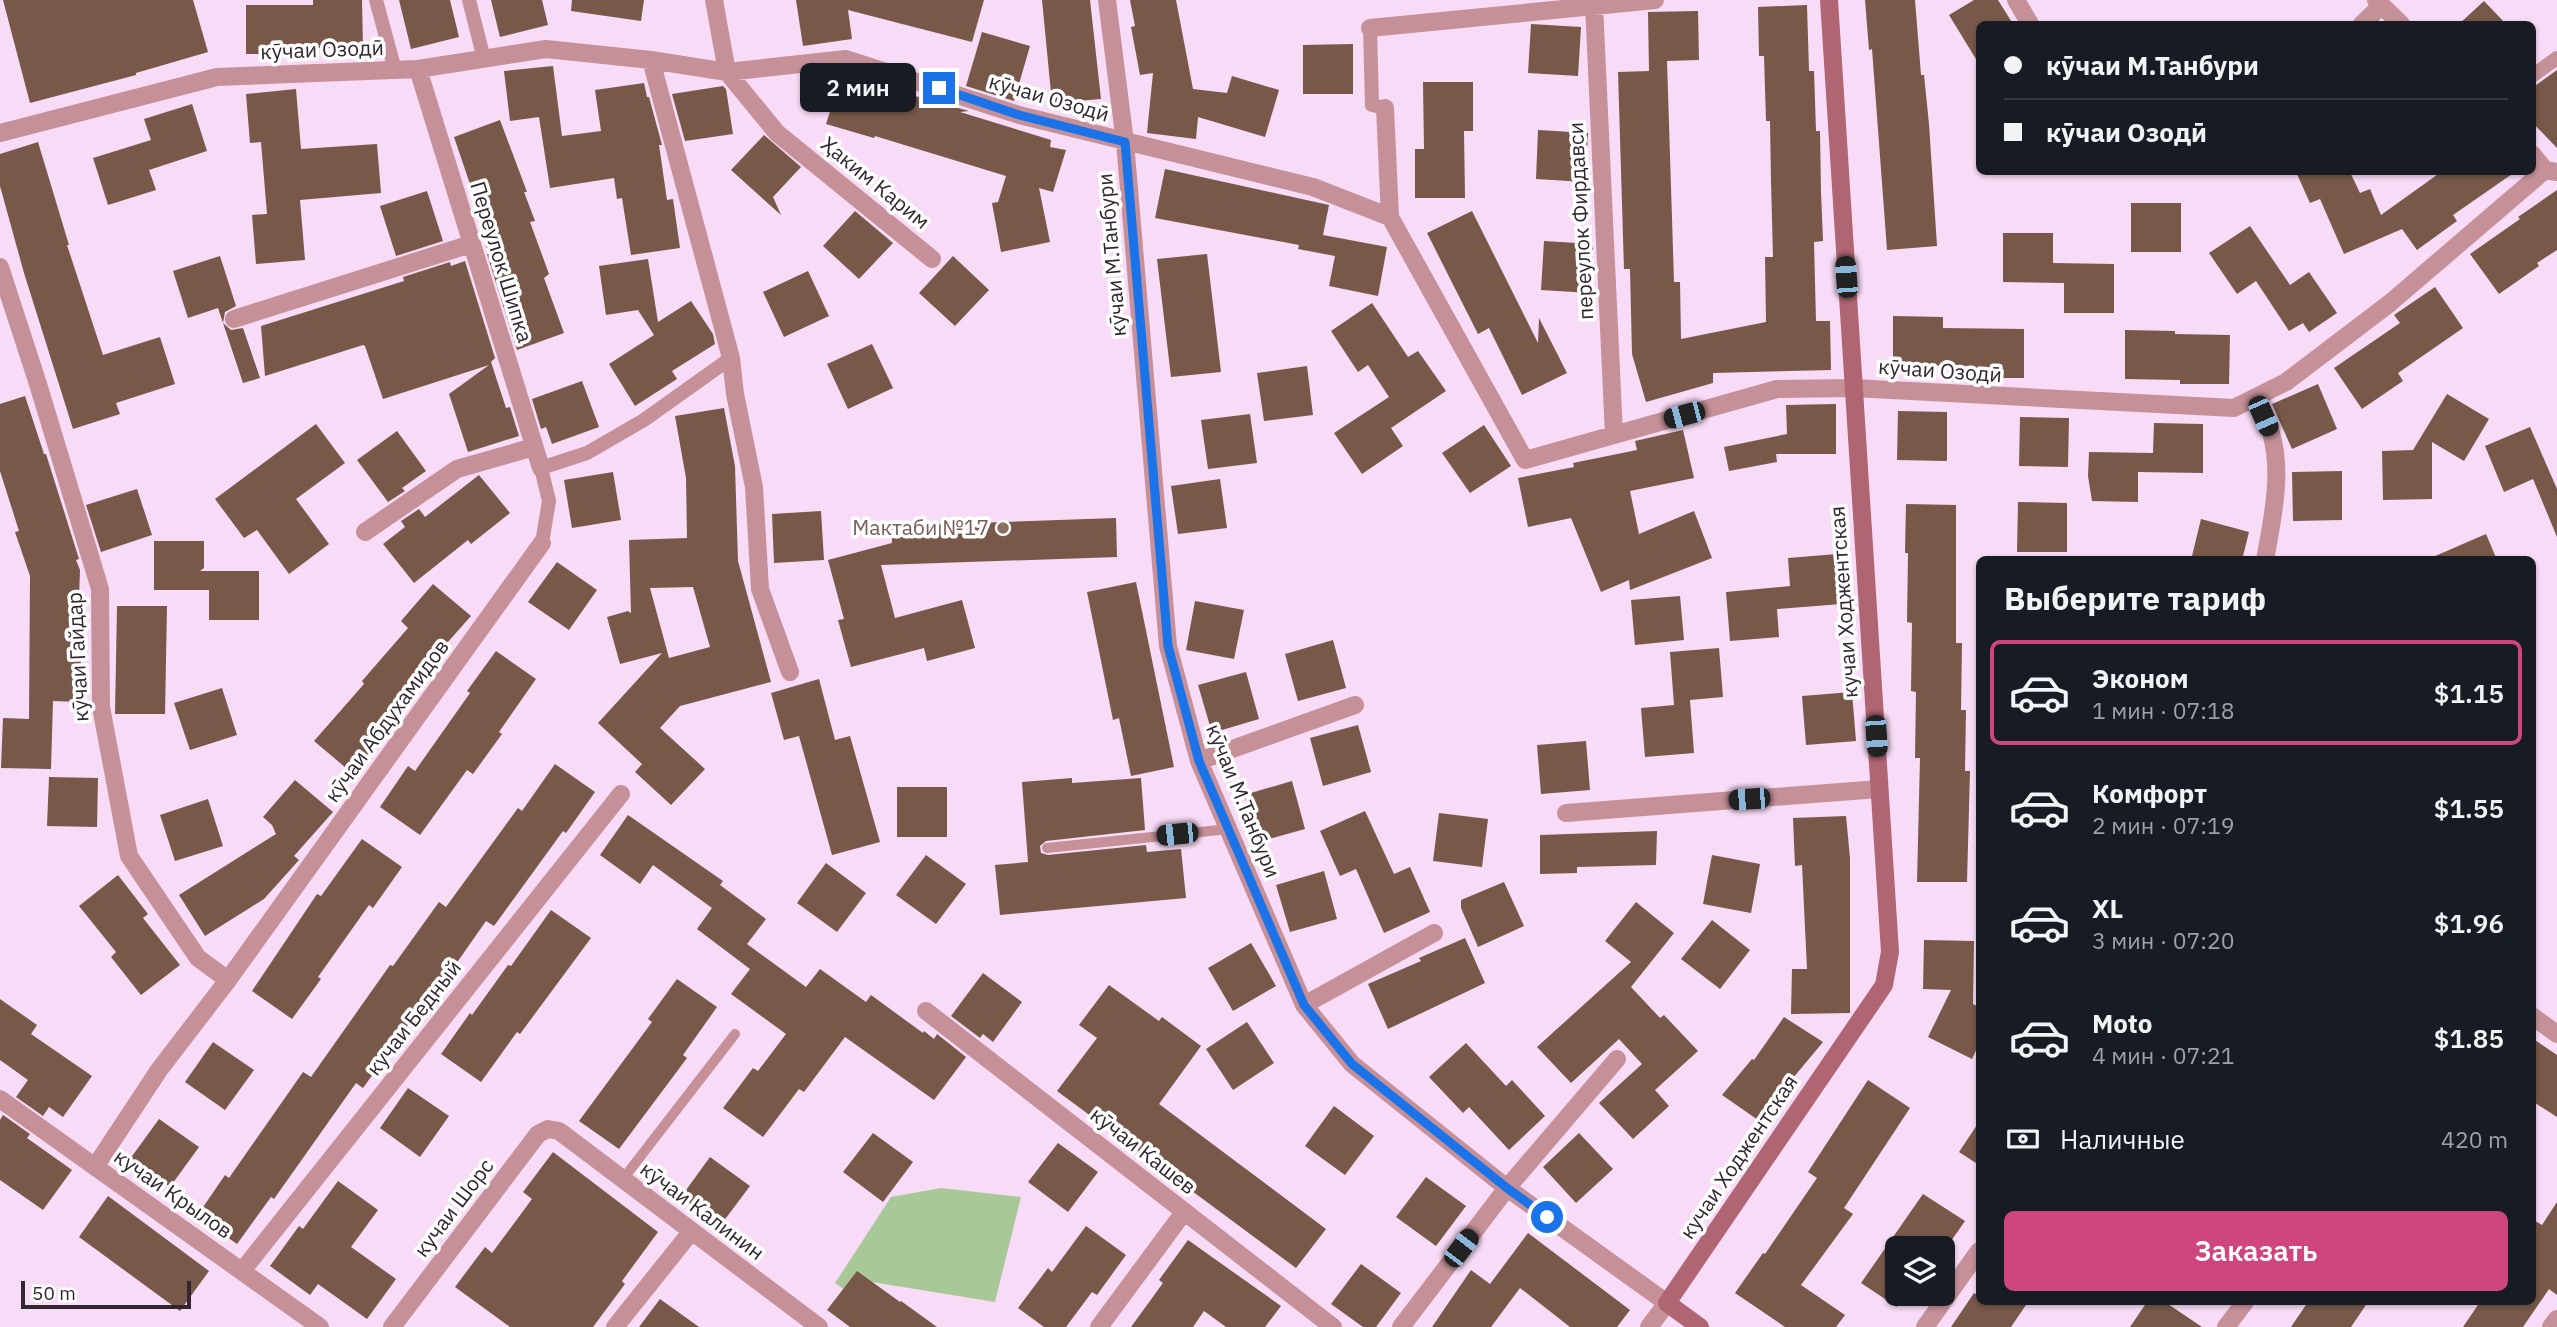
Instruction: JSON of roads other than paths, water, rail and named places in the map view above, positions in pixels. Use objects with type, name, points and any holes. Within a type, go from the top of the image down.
[{"type":"main road","name":"кучаи Ходжентская","points":[[1667,1303],[1884,985],[1890,952],[1829,0]]},
{"type":"main road","points":[[1667,1303],[1700,1327]]},
{"type":"street","points":[[376,0],[395,70]]},
{"type":"street","points":[[469,0],[484,59]]},
{"type":"street","name":"Ҳаким Карим","points":[[713,0],[727,72],[777,133],[932,259]]},
{"type":"street","points":[[1385,108],[1372,105],[1370,28],[1655,0]]},
{"type":"street","points":[[2016,0],[2028,21]]},
{"type":"street","points":[[2364,21],[2379,3],[2398,21]]},
{"type":"street","name":"переулок Фирдавси","points":[[1594,5],[1614,435]]},
{"type":"street","name":"кӯчаи М.Танбури","points":[[1108,6],[1125,142],[1168,646],[1199,761],[1304,1005],[1352,1064],[1507,1188],[1667,1303]]},
{"type":"street","name":"кӯчаи Озодӣ","points":[[0,133],[217,78],[418,69],[546,49],[651,60],[727,72],[846,59],[1019,115],[1313,187],[1390,217]]},
{"type":"street","points":[[2536,73],[2557,58]]},
{"type":"street","points":[[651,60],[731,358],[735,394],[754,487],[760,589],[790,672]]},
{"type":"street","name":"Переулок Шипка","points":[[418,69],[541,468]]},
{"type":"street","name":"кӯчаи Озодӣ","points":[[1385,108],[1390,217],[1525,460],[1777,389],[1853,388],[2234,408],[2286,382],[2390,303],[2551,171]]},
{"type":"street","points":[[2536,158],[2551,171]]},
{"type":"street","points":[[234,319],[471,244]]},
{"type":"street","name":"кӯчаи Гайдар","points":[[0,267],[100,589],[100,707],[129,856],[198,958],[228,979]]},
{"type":"street","points":[[541,468],[598,447],[644,419],[731,358]]},
{"type":"street","points":[[2255,398],[2271,434],[2275,465],[2273,515],[2266,556]]},
{"type":"street","points":[[365,532],[457,469],[534,447]]},
{"type":"street","name":"кӯчаи Абдухамидов","points":[[95,1167],[159,1070],[228,979],[542,542],[549,500],[541,468]]},
{"type":"street","points":[[1199,761],[1355,705]]},
{"type":"street","points":[[1566,813],[1879,789]]},
{"type":"street","name":"кучаи Бедный","points":[[242,1271],[621,794]]},
{"type":"street","points":[[1304,1005],[1434,933]]},
{"type":"street","name":"кӯчаи Кашев","points":[[926,1011],[1333,1327]]},
{"type":"street","points":[[2536,1019],[2557,1034]]},
{"type":"street","points":[[1401,1327],[1507,1188],[1617,1059]]},
{"type":"street","name":"кучаи Крылов","points":[[0,1098],[320,1327]]},
{"type":"street","name":"кучаи Шорс","points":[[392,1327],[538,1134],[548,1129],[559,1131]]},
{"type":"street","name":"кӯчаи Калинин","points":[[559,1131],[819,1327]]},
{"type":"street","points":[[1098,1327],[1184,1212]]},
{"type":"street","points":[[615,1327],[691,1232]]},
{"type":"street","points":[[1925,1327],[1976,1255]]},
{"type":"street","points":[[1649,1327],[1667,1303]]},
{"type":"street","points":[[2226,1327],[2243,1305]]},
{"type":"street","points":[[2551,1327],[2557,1319]]},
{"type":"lane","points":[[1046,848],[1229,829]]},
{"type":"lane","points":[[622,1180],[734,1034]]},
{"type":"place","name":"Мактаби №17","points":[[1003,528]]}]
